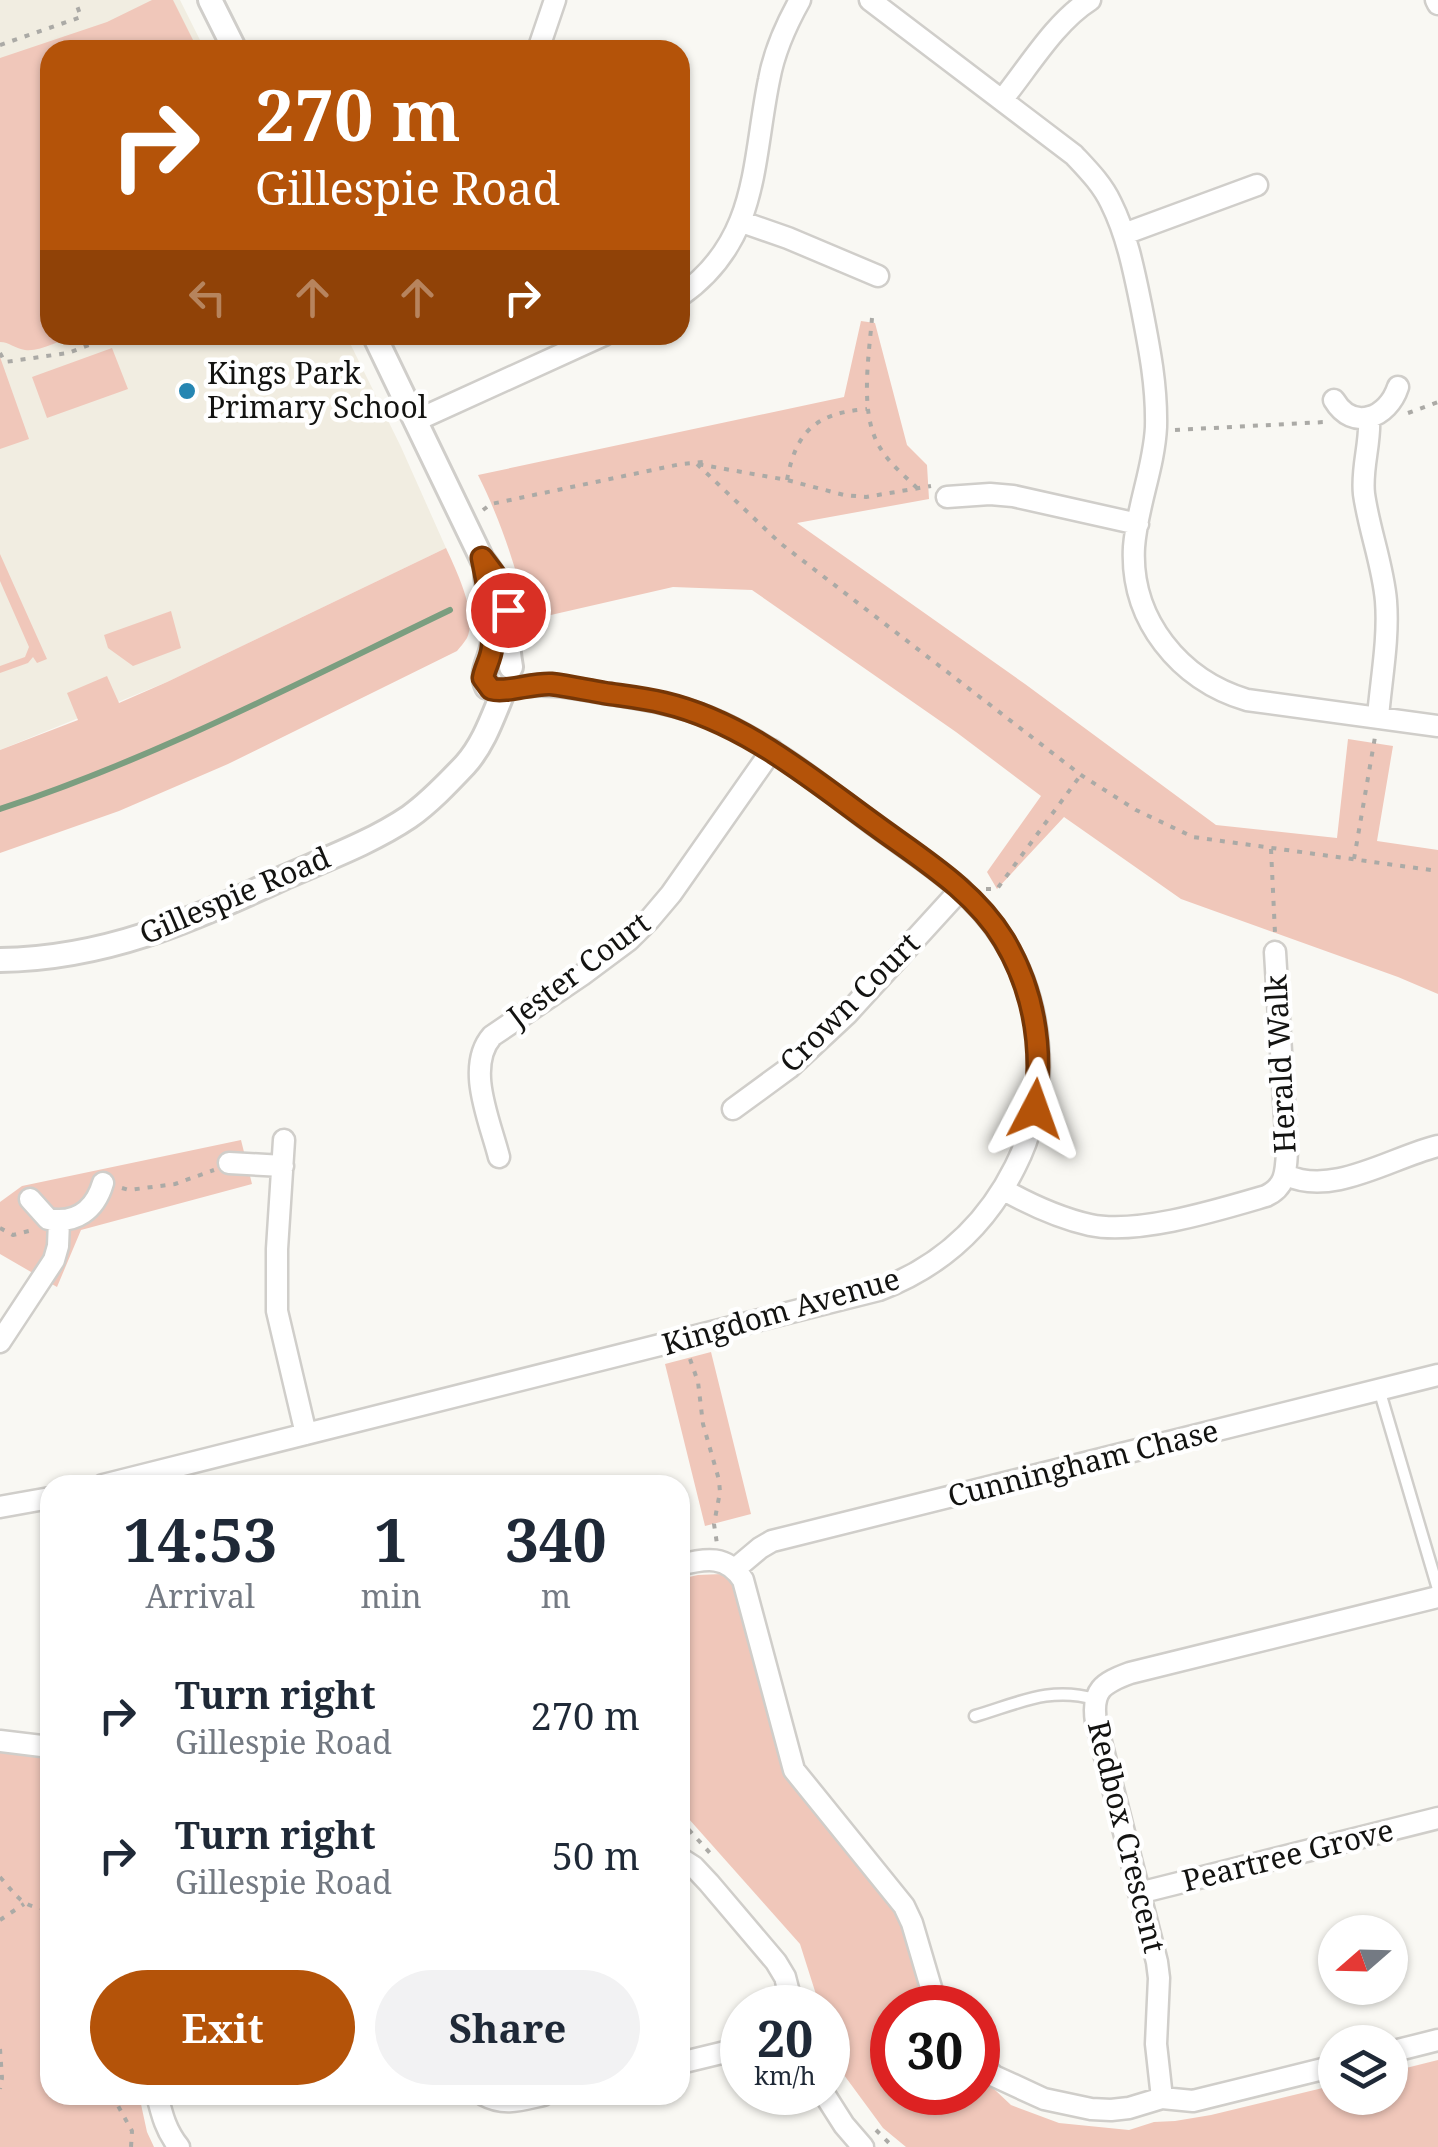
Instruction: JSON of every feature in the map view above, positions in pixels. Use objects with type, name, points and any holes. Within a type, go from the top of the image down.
[{"type":"street","points":[[210,0],[230,40]]},
{"type":"street","points":[[542,40],[556,0]]},
{"type":"street","points":[[690,289],[726,250],[742,222],[751,190],[769,76],[800,0]]},
{"type":"street","points":[[870,0],[1074,155],[1107,196],[1133,267],[1156,400],[1156,432],[1134,545],[1135,572],[1143,606],[1174,658],[1227,694],[1247,700],[1438,726]]},
{"type":"street","points":[[1002,100],[1059,28],[1090,0]]},
{"type":"street","points":[[1124,234],[1258,184]]},
{"type":"street","points":[[742,222],[878,276]]},
{"type":"street","name":"Gillespie Road","points":[[0,960],[84,951],[144,937],[392,828],[430,800],[468,762],[483,739],[502,678],[482,558],[379,345]]},
{"type":"street","points":[[415,421],[582,345]]},
{"type":"street","points":[[1334,400],[1340,410],[1369,414],[1394,398],[1398,387]]},
{"type":"street","points":[[1369,414],[1364,495],[1386,605],[1378,718]]},
{"type":"street","points":[[943,491],[1013,496],[1138,524]]},
{"type":"street","name":"Kingdom Avenue","points":[[143,1475],[853,1298],[900,1282],[967,1236],[1004,1190],[1020,1158],[1039,1082],[1036,1030],[1025,983],[1003,939],[961,889],[772,750],[720,722],[666,703],[502,678]]},
{"type":"street","name":"Jester Court","points":[[499,1156],[479,1074],[484,1044],[629,940],[649,920],[772,750]]},
{"type":"street","name":"Crown Court","points":[[733,1109],[789,1068],[839,1022],[961,889]]},
{"type":"street","name":"Herald Walk","points":[[1275,952],[1286,1175]]},
{"type":"street","points":[[284,1140],[277,1312],[306,1434]]},
{"type":"street","points":[[1004,1190],[1068,1219],[1092,1226],[1126,1227],[1266,1196],[1279,1188],[1286,1175],[1326,1182],[1438,1146]]},
{"type":"street","points":[[229,1163],[283,1166]]},
{"type":"street","points":[[30,1199],[48,1220],[71,1220],[93,1206],[102,1184]]},
{"type":"street","points":[[0,1342],[54,1260],[59,1221]]},
{"type":"street","name":"Cunningham Chase","points":[[726,1564],[772,1541],[1438,1375]]},
{"type":"street","points":[[0,1507],[40,1500]]},
{"type":"street","points":[[690,1562],[708,1558],[726,1564],[748,1590],[794,1770],[904,1906],[930,1985]]},
{"type":"street","name":"Redbox Crescent","points":[[1162,2098],[1156,2044],[1157,1962],[1096,1722],[1096,1699],[1104,1686],[1130,1673],[1438,1593]]},
{"type":"street","points":[[0,1741],[40,1746]]},
{"type":"street","name":"Peartree Grove","points":[[1139,1893],[1438,1818]]},
{"type":"street","points":[[690,1866],[776,1962],[787,1985]]},
{"type":"street","points":[[1408,2048],[1438,2040]]},
{"type":"street","points":[[690,2061],[720,2053]]},
{"type":"street","points":[[1000,2079],[1044,2099],[1111,2110],[1162,2098],[1193,2101],[1318,2070]]},
{"type":"street","points":[[160,2105],[163,2120],[179,2147]]},
{"type":"street","points":[[841,2115],[844,2125],[869,2138]]},
{"type":"lane","points":[[1380,1389],[1438,1593]]},
{"type":"lane","points":[[975,1716],[1060,1693],[1096,1699]]},
{"type":"path","points":[[0,45],[81,17],[75,0]]},
{"type":"path","points":[[872,318],[868,408],[872,430],[886,457],[918,489]]},
{"type":"path","points":[[0,353],[5,362],[68,354],[90,345]]},
{"type":"path","points":[[1156,432],[1338,422],[1369,414],[1421,410],[1438,402]]},
{"type":"path","points":[[787,480],[797,444],[818,422],[834,414],[868,408]]},
{"type":"path","points":[[464,520],[491,504],[703,462],[697,464]]},
{"type":"path","points":[[697,464],[844,495],[866,497],[918,489],[943,491]]},
{"type":"path","points":[[697,464],[780,543],[1080,775],[1136,810],[1194,837],[1438,871]]},
{"type":"path","points":[[1354,859],[1378,718]]},
{"type":"path","points":[[961,889],[996,888],[1080,775]]},
{"type":"path","points":[[1271,849],[1275,952]]},
{"type":"path","points":[[102,1184],[129,1190],[175,1184],[229,1163]]},
{"type":"path","points":[[684,1340],[698,1382],[703,1424],[719,1480],[714,1524],[726,1564]]},
{"type":"path","points":[[0,1878],[24,1904],[40,1908]]},
{"type":"path","points":[[0,1920],[24,1904]]},
{"type":"path","points":[[0,2049],[0,2089]]},
{"type":"path","points":[[118,2105],[132,2130],[131,2147]]},
{"type":"path","points":[[869,2138],[893,2147]]},
{"type":"shaded area","name":"Kings Park Primary School","points":[[0,0],[180,0],[200,40],[40,40],[40,345],[351,345],[446,548],[167,682],[0,750]]},
{"type":"shaded area","points":[[152,0],[173,0],[193,40],[54,40],[107,22]]},
{"type":"shaded area","points":[[40,45],[40,345],[49,345],[31,350],[0,342],[0,58]]},
{"type":"shaded area","points":[[861,321],[875,323],[907,445],[927,465],[929,499],[797,523],[1216,825],[1337,838],[1348,739],[1393,746],[1377,841],[1438,850],[1438,994],[1181,899],[1064,817],[997,889],[987,872],[1041,796],[752,590],[673,587],[529,620],[508,546],[478,475],[844,397]]},
{"type":"shaded area","points":[[112,348],[128,389],[47,418],[32,377]]},
{"type":"shaded area","points":[[0,357],[29,439],[0,449]]},
{"type":"shaded area","points":[[446,548],[470,617],[467,638],[457,651],[228,764],[119,811],[0,853],[0,750],[78,720],[67,693],[107,676],[119,703]]},
{"type":"shaded area","points":[[0,554],[47,659],[37,663],[33,657],[28,663],[0,673],[0,666],[25,657],[29,647],[0,581]]},
{"type":"shaded area","points":[[171,611],[181,648],[133,666],[108,648],[104,635]]},
{"type":"shaded area","points":[[241,1140],[252,1184],[81,1230],[57,1287],[0,1254],[0,1202],[22,1186]]},
{"type":"shaded area","points":[[711,1352],[751,1514],[705,1526],[665,1364]]},
{"type":"shaded area","points":[[722,1574],[732,1583],[784,1767],[905,1924],[924,1985],[870,1985],[870,2110],[850,2083],[850,1985],[813,1985],[800,1944],[690,1820],[690,1577]]},
{"type":"shaded area","points":[[0,1752],[29,1753],[40,1756],[40,2105],[141,2105],[154,2147],[0,2147]]},
{"type":"shaded area","points":[[1438,2060],[1438,2147],[906,2147],[873,2115],[1000,2115],[1000,2095],[1011,2105],[1059,2123],[1129,2130],[1318,2089],[1318,2115],[1408,2115],[1408,2068]]},
{"type":"waterway","points":[[0,809],[172,742],[450,610]]},
{"type":"place","name":"Kings Park Primary School","points":[[187,391]]},
{"type":"route","points":[[508,610],[497,578],[482,558],[493,642],[483,678],[487,687],[500,692],[550,684],[663,702],[720,722],[772,750],[961,889],[1003,939],[1025,983],[1036,1030],[1039,1082],[1035,1109]]}]
